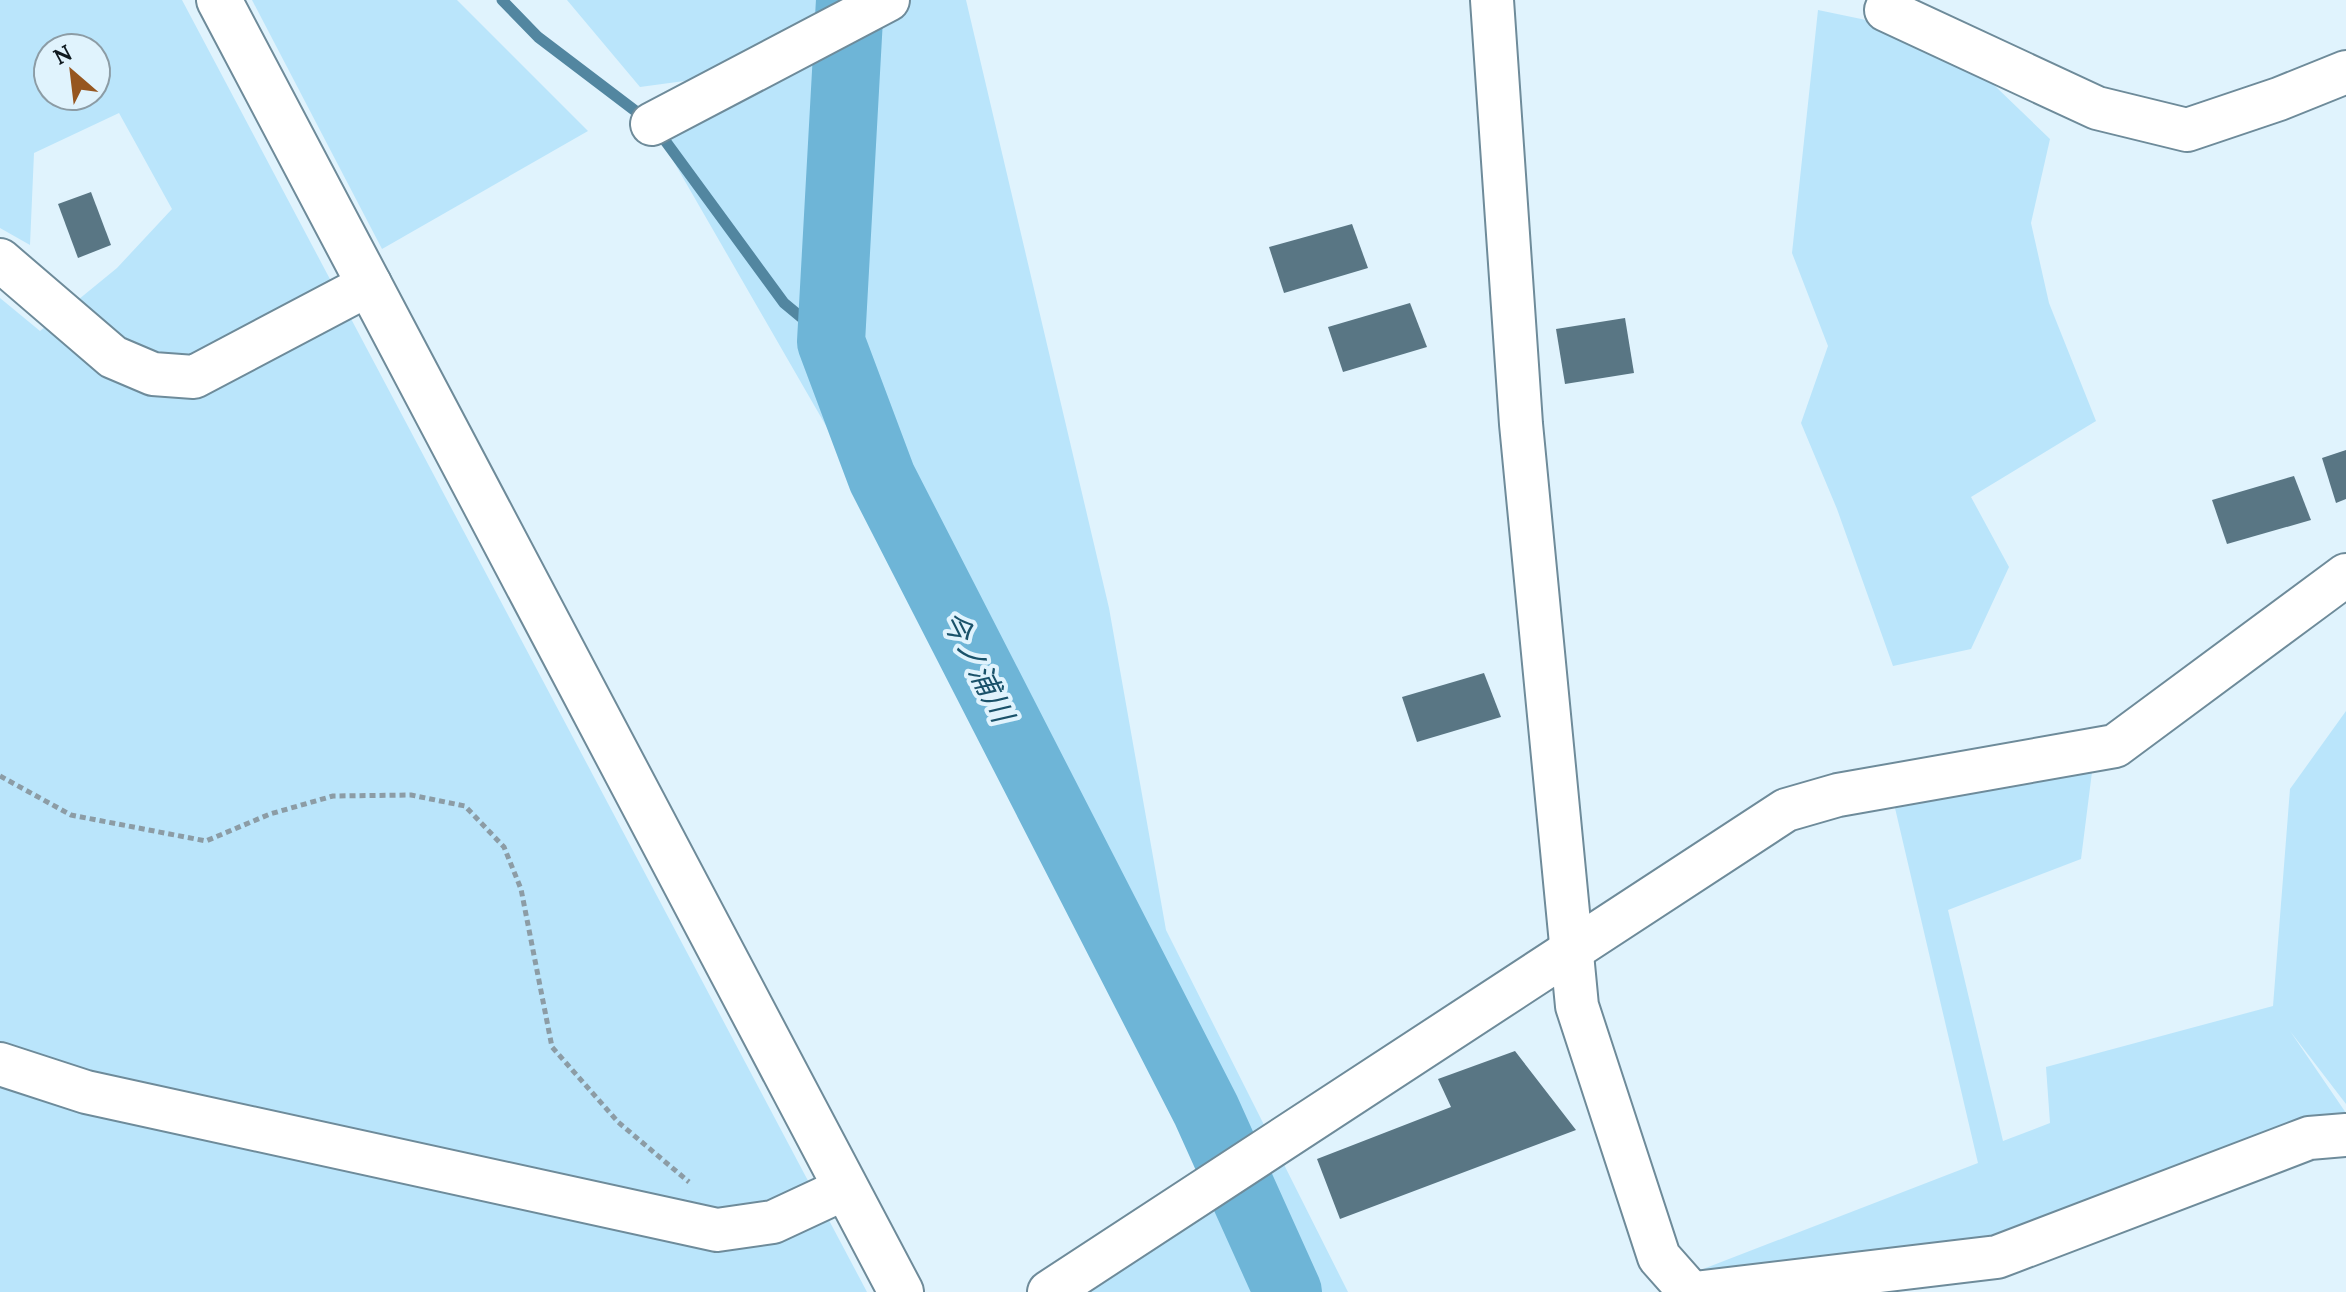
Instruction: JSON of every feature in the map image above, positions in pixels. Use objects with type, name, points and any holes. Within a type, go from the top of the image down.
[{"type":"street","points":[[219,0],[901,1292]]},
{"type":"street","points":[[652,124],[888,0]]},
{"type":"street","points":[[1492,0],[1522,434],[1577,1006],[1659,1257],[1690,1292]]},
{"type":"street","points":[[1886,10],[2097,108],[2187,130],[2279,99],[2346,72]]},
{"type":"street","points":[[0,260],[113,357],[153,374],[194,377],[370,284]]},
{"type":"street","points":[[1049,1292],[1786,810],[1838,795],[2115,746],[2346,575]]},
{"type":"street","points":[[0,1064],[86,1092],[717,1230],[773,1222],[846,1188]]},
{"type":"street","points":[[1703,1292],[1997,1257],[2309,1138],[2346,1135]]},
{"type":"path","points":[[0,776],[71,815],[206,841],[270,814],[333,796],[411,795],[465,806],[504,847],[521,889],[552,1047],[618,1122],[742,1226]]},
{"type":"shaded area","points":[[0,0],[182,0],[867,1292],[0,1292],[0,298],[40,331],[117,268],[172,209],[119,113],[34,153],[30,245],[0,228]]},
{"type":"shaded area","points":[[252,0],[457,0],[588,131],[382,249]]},
{"type":"shaded area","points":[[567,0],[966,0],[1109,608],[1166,930],[1348,1292],[1075,1292],[1244,1193],[1001,760],[852,471],[652,124],[751,72],[640,87]]},
{"type":"shaded area","points":[[1818,10],[1943,36],[2050,139],[2031,223],[2049,303],[2096,421],[1971,497],[2009,567],[1971,649],[1893,666],[1837,509],[1801,423],[1828,346],[1792,253]]},
{"type":"shaded area","points":[[2346,711],[2346,1104],[2290,1031],[2346,1113],[2346,1135],[1978,1259],[1685,1276],[1978,1163],[1895,808],[2092,772],[2081,859],[1948,910],[2003,1141],[2050,1123],[2046,1067],[2273,1006],[2290,789]]},
{"type":"building","points":[[91,192],[111,245],[78,258],[58,204]]},
{"type":"building","points":[[1352,224],[1368,268],[1284,293],[1269,247]]},
{"type":"building","points":[[1410,303],[1427,347],[1343,372],[1328,327]]},
{"type":"building","points":[[1625,318],[1634,373],[1565,384],[1556,329]]},
{"type":"building","points":[[2346,450],[2346,499],[2336,503],[2322,458]]},
{"type":"building","points":[[2294,476],[2311,520],[2227,544],[2212,500]]},
{"type":"building","points":[[1484,673],[1501,717],[1417,742],[1402,697]]},
{"type":"building","points":[[1515,1051],[1576,1130],[1340,1219],[1317,1159],[1451,1107],[1438,1079]]},
{"type":"waterway","points":[[502,0],[538,37],[646,119]]},
{"type":"waterway","name":"今ノ浦川","points":[[850,0],[831,342],[882,478],[1206,1110],[1288,1292]]},
{"type":"waterway","points":[[658,131],[784,303],[831,342]]}]
